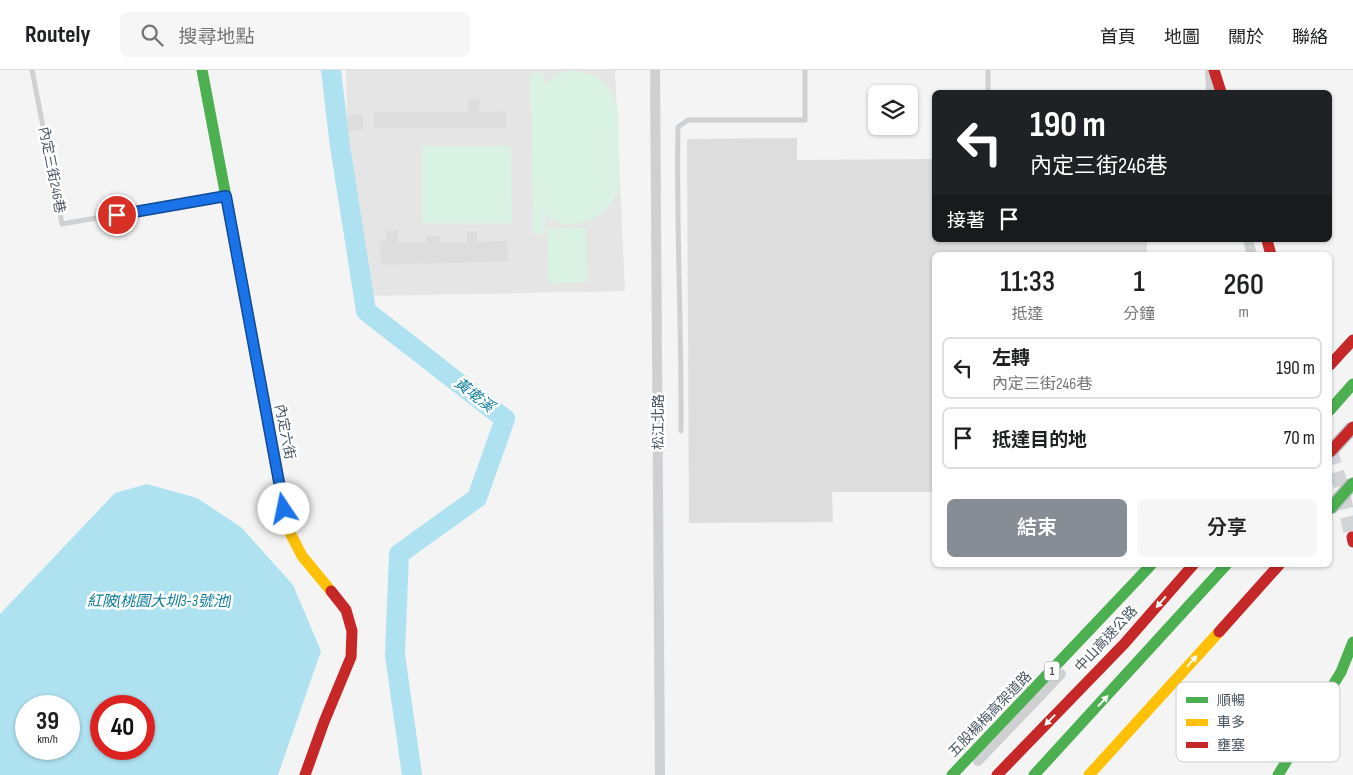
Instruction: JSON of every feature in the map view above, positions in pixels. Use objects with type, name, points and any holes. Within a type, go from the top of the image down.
[{"type":"main road","name":"內定六街","points":[[202,70],[288,529],[302,556],[346,610],[352,631],[351,656],[305,775]]},
{"type":"main road","points":[[1214,70],[1220,90]]},
{"type":"main road","points":[[1332,363],[1353,340]]},
{"type":"main road","points":[[1332,408],[1353,384]]},
{"type":"main road","points":[[1332,450],[1353,427]]},
{"type":"main road","points":[[1332,507],[1353,483]]},
{"type":"main road","name":"五股楊梅高架道路","points":[[952,775],[1149,567]]},
{"type":"main road","name":"中山高速公路","points":[[997,775],[1124,644],[1191,567]]},
{"type":"main road","points":[[1034,775],[1224,567]]},
{"type":"main road","points":[[1089,775],[1277,567]]},
{"type":"main road","points":[[1335,682],[1353,642]]},
{"type":"main road","points":[[1278,775],[1286,762]]},
{"type":"street","name":"松江北路","points":[[655,70],[660,775]]},
{"type":"street","points":[[1210,70],[1211,90]]},
{"type":"street","points":[[964,775],[1160,567]]},
{"type":"lane","name":"內定三街246巷","points":[[32,70],[62,224],[226,196]]},
{"type":"lane","points":[[681,431],[682,368],[677,197],[678,127],[688,120],[805,120],[805,70]]},
{"type":"lane","points":[[988,70],[988,90]]},
{"type":"shaded area","points":[[346,70],[615,70],[625,291],[370,296],[347,147]]},
{"type":"green space","points":[[570,70],[595,77],[612,94],[618,111],[619,187],[611,203],[598,216],[573,225],[563,224],[545,215],[545,234],[533,234],[530,74],[543,73],[544,85],[557,74]]},
{"type":"green space","points":[[422,146],[511,146],[512,223],[422,223]]},
{"type":"green space","points":[[586,228],[587,282],[548,283],[547,229]]},
{"type":"water","name":"紅陂(桃園大圳3-3號池)","points":[[147,484],[197,498],[241,527],[293,585],[321,651],[278,775],[0,775],[0,614],[115,493]]},
{"type":"building","points":[[468,99],[479,99],[480,112],[506,111],[506,128],[374,128],[374,112],[468,112]]},
{"type":"building","points":[[363,114],[363,130],[348,131],[347,115]]},
{"type":"building","points":[[797,138],[797,160],[932,159],[932,242],[1147,242],[1147,252],[932,252],[932,492],[832,492],[833,522],[689,523],[687,139]]},
{"type":"building","points":[[398,230],[398,243],[426,243],[426,236],[440,235],[440,243],[467,243],[467,231],[477,231],[477,242],[507,241],[508,261],[381,265],[380,241],[386,241],[386,231]]},
{"type":"waterway","name":"黃墘溪","points":[[331,70],[340,146],[366,311],[505,419],[477,498],[399,554],[395,655],[412,775]]},
{"type":"tunnel","points":[[1332,457],[1341,486],[1352,537]]},
{"type":"traffic: fast","points":[[202,70],[241,276]]},
{"type":"traffic: fast","points":[[1332,408],[1353,384]]},
{"type":"traffic: fast","points":[[1332,507],[1353,483]]},
{"type":"traffic: fast","points":[[952,775],[1149,567]]},
{"type":"traffic: fast","points":[[1034,775],[1224,567]]},
{"type":"traffic: fast","points":[[1335,682],[1353,642]]},
{"type":"traffic: fast","points":[[1278,775],[1286,762]]},
{"type":"traffic: slow","points":[[241,276],[288,529],[302,556],[331,591]]},
{"type":"traffic: slow","points":[[1089,775],[1219,632]]},
{"type":"traffic: jam","points":[[1214,70],[1220,90]]},
{"type":"traffic: jam","points":[[1268,242],[1270,252]]},
{"type":"traffic: jam","points":[[1332,363],[1353,340]]},
{"type":"traffic: jam","points":[[1332,450],[1353,427]]},
{"type":"traffic: jam","points":[[1352,537],[1353,542]]},
{"type":"traffic: jam","points":[[997,775],[1124,644],[1191,567]]},
{"type":"traffic: jam","points":[[1219,632],[1277,567]]},
{"type":"traffic: jam","points":[[305,775],[324,722],[351,657],[352,631],[346,610],[331,591]]},
{"type":"route","points":[[117,215],[226,196],[284,509]]}]
